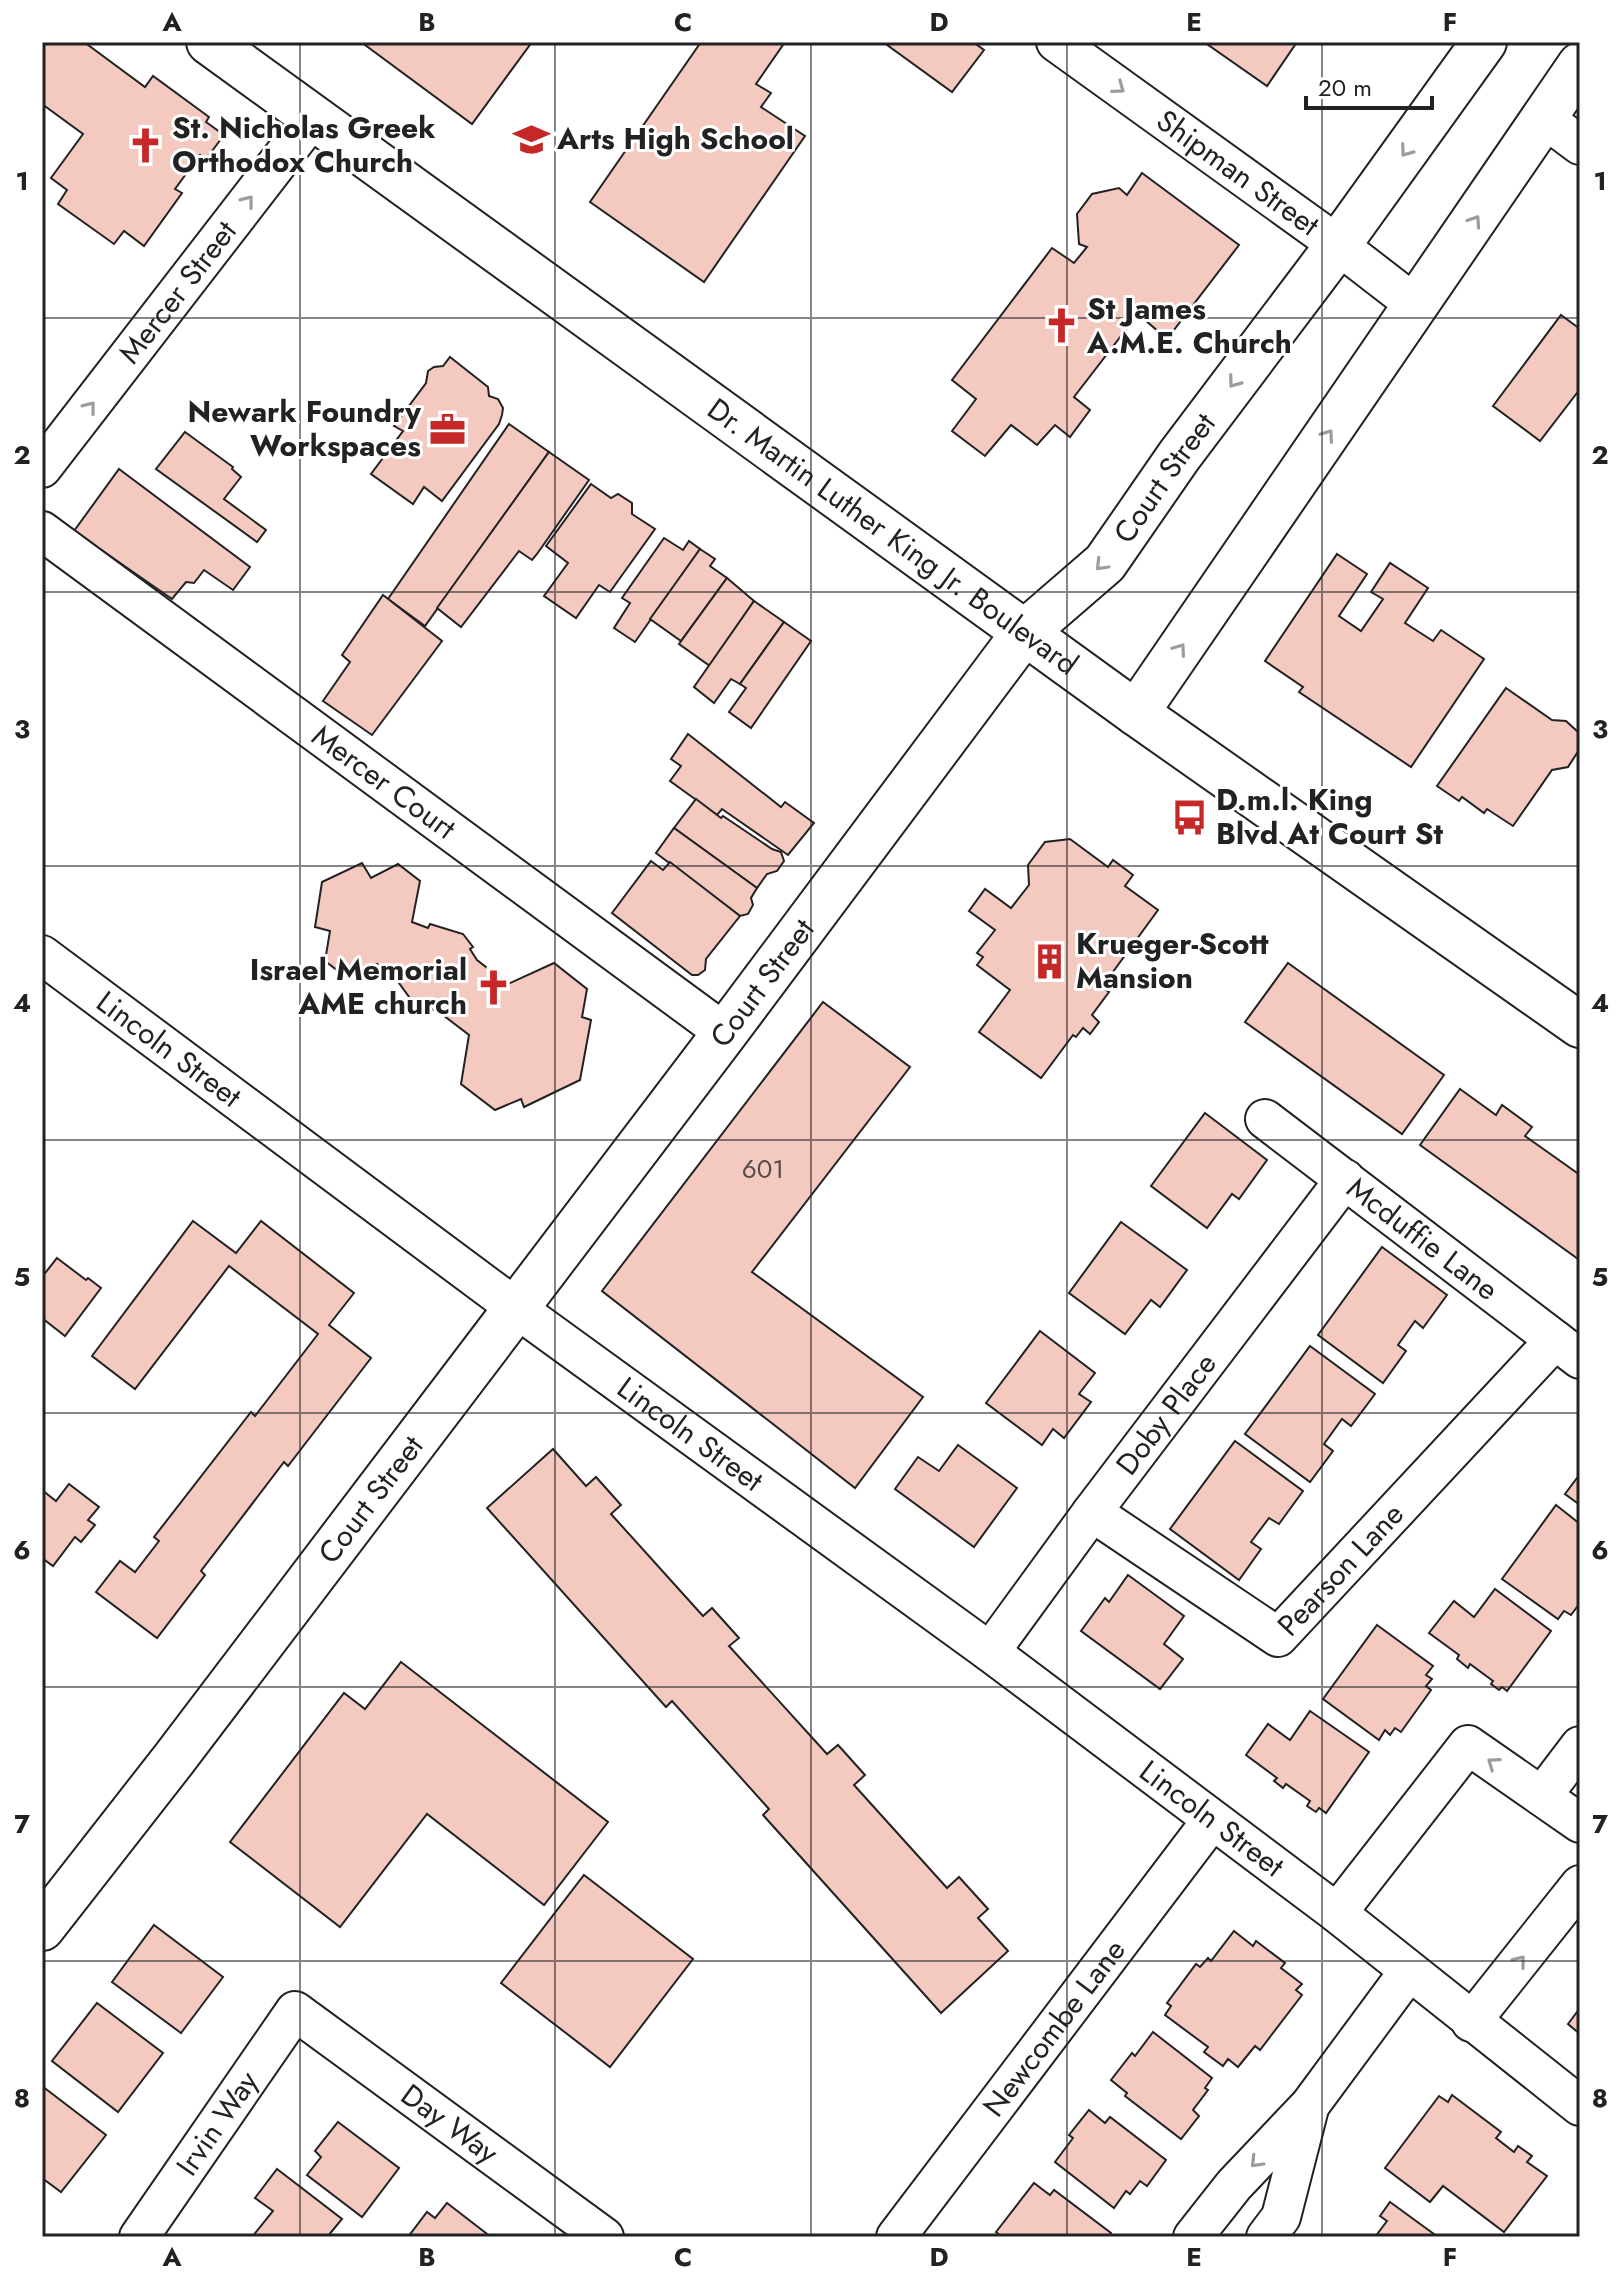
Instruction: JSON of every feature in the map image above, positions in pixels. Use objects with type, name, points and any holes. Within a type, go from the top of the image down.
[{"type":"street","name":"Dr. Martin Luther King Jr. Boulevard","points":[[209,42],[1024,633],[1580,1025]]},
{"type":"street","name":"Shipman Street","points":[[1056,42],[1338,245],[1417,306]]},
{"type":"street","name":"Court Street","points":[[42,1928],[725,1033],[1024,633],[1105,563],[1179,456],[1338,245],[1484,42]]},
{"type":"street","points":[[1136,713],[1580,65]]},
{"type":"street","name":"Mercer Street","points":[[42,468],[314,116]]},
{"type":"street","points":[[1545,119],[1580,145]]},
{"type":"street","name":"Mercer Court","points":[[42,531],[725,1033]]},
{"type":"street","name":"Lincoln Street","points":[[42,955],[516,1308],[990,1652],[1337,1913],[1580,2106]]},
{"type":"street","name":"Mcduffie Lane","points":[[1265,1119],[1568,1349]]},
{"type":"street","name":"Doby Place","points":[[990,1652],[1092,1512],[1345,1179]]},
{"type":"street","name":"Pearson Lane","points":[[1092,1512],[1278,1637],[1568,1349]]},
{"type":"street","points":[[1337,1913],[1468,1745],[1580,1823]]},
{"type":"street","points":[[1542,1796],[1580,1746]]},
{"type":"street","name":"Newcombe Lane","points":[[896,2237],[1212,1820]]},
{"type":"street","points":[[1471,2022],[1580,1885]]},
{"type":"street","points":[[1193,2237],[1234,2185],[1310,2105],[1409,1971]]},
{"type":"street","name":"Irvin Way","points":[[139,2237],[295,2011]]},
{"type":"street","name":"Day Way","points":[[295,2011],[604,2237]]},
{"type":"street","points":[[1266,2237],[1281,2217],[1310,2105]]},
{"type":"building","name":"St. Nicholas Greek Orthodox Church","points":[[42,42],[84,42],[145,87],[153,76],[209,117],[206,122],[224,135],[206,159],[200,155],[175,189],[182,193],[144,246],[124,231],[114,244],[58,204],[67,190],[51,178],[83,134],[42,104]]},
{"type":"building","points":[[361,42],[532,42],[472,124]]},
{"type":"building","points":[[701,42],[785,42],[756,84],[771,93],[761,107],[805,136],[704,282],[590,202]]},
{"type":"building","points":[[883,42],[973,42],[984,50],[952,92]]},
{"type":"building","points":[[1204,42],[1297,42],[1267,86]]},
{"type":"building","name":"St James A.M.E. Church","points":[[1142,173],[1239,245],[1167,339],[1138,314],[1074,397],[1090,410],[1070,437],[1055,425],[1037,445],[1011,425],[985,456],[952,431],[976,399],[952,380],[1052,248],[1074,263],[1087,247],[1079,244],[1077,214],[1092,194],[1119,188],[1127,195]]},
{"type":"building","points":[[1561,315],[1580,329],[1580,389],[1540,441],[1493,406]]},
{"type":"building","name":"Newark Foundry Workspaces","points":[[450,357],[488,387],[489,396],[498,399],[503,408],[502,415],[499,424],[442,501],[424,487],[413,504],[371,474],[403,431],[394,426],[426,383],[428,371],[443,366]]},
{"type":"building","points":[[509,424],[549,452],[425,626],[388,599]]},
{"type":"building","points":[[185,432],[233,467],[241,477],[224,499],[266,530],[257,542],[156,469]]},
{"type":"building","points":[[549,452],[589,480],[532,560],[519,551],[461,627],[437,608]]},
{"type":"building","points":[[119,469],[250,567],[233,590],[204,570],[194,583],[186,582],[172,599],[74,531]]},
{"type":"building","points":[[591,484],[611,498],[618,494],[632,503],[632,514],[655,529],[610,592],[599,585],[576,618],[544,596],[568,563],[546,546]]},
{"type":"building","points":[[664,538],[683,550],[689,541],[700,549],[635,642],[614,628],[630,603],[622,598]]},
{"type":"building","points":[[700,549],[715,559],[710,566],[727,578],[681,641],[650,619]]},
{"type":"building","points":[[1337,554],[1367,574],[1339,616],[1361,631],[1383,599],[1371,592],[1390,563],[1428,588],[1405,623],[1433,641],[1441,630],[1484,659],[1411,767],[1299,692],[1303,687],[1265,661]]},
{"type":"building","points":[[727,578],[754,601],[710,666],[679,644]]},
{"type":"building","points":[[383,595],[442,641],[372,735],[323,701],[350,662],[342,655]]},
{"type":"building","points":[[754,601],[784,622],[740,684],[731,679],[714,703],[694,687]]},
{"type":"building","points":[[784,622],[811,641],[751,728],[729,712],[746,688],[740,684]]},
{"type":"building","points":[[1506,688],[1552,720],[1566,721],[1578,732],[1579,750],[1568,767],[1552,770],[1513,826],[1487,809],[1484,813],[1462,797],[1459,801],[1437,786]]},
{"type":"building","points":[[688,734],[781,807],[785,802],[814,823],[788,855],[722,809],[717,815],[670,781],[681,766],[671,759]]},
{"type":"building","points":[[696,799],[721,818],[723,816],[781,852],[784,861],[777,871],[767,874],[757,888],[674,828]]},
{"type":"building","points":[[674,828],[757,888],[748,914],[740,916],[656,853]]},
{"type":"building","name":"Krueger-Scott Mansion","points":[[1070,839],[1108,867],[1113,860],[1133,875],[1125,886],[1158,910],[1102,987],[1109,992],[1092,1015],[1099,1022],[1090,1034],[1083,1028],[1076,1037],[1073,1035],[1041,1078],[979,1032],[1010,990],[977,965],[983,957],[977,953],[995,930],[969,911],[985,889],[1011,908],[1029,885],[1028,865],[1045,842]]},
{"type":"building","points":[[651,861],[663,870],[670,862],[740,916],[706,959],[705,970],[698,975],[692,975],[612,913]]},
{"type":"building","name":"Israel Memorial AME church","points":[[362,863],[371,878],[398,864],[420,881],[412,922],[463,934],[473,947],[470,949],[477,960],[508,984],[554,963],[587,989],[582,1017],[591,1020],[580,1080],[524,1107],[521,1099],[495,1110],[461,1084],[469,1035],[439,1012],[412,1001],[396,979],[377,964],[346,977],[325,961],[330,931],[315,927],[322,882]]},
{"type":"building","points":[[1288,963],[1444,1075],[1402,1134],[1245,1022]]},
{"type":"building","points":[[823,1002],[910,1067],[752,1272],[923,1397],[855,1488],[602,1291]]},
{"type":"building","points":[[1460,1089],[1496,1115],[1502,1105],[1532,1127],[1525,1136],[1580,1175],[1578,1259],[1420,1145]]},
{"type":"building","points":[[1205,1113],[1267,1160],[1239,1199],[1232,1194],[1207,1228],[1151,1186]]},
{"type":"building","points":[[193,1221],[236,1253],[261,1221],[354,1293],[329,1325],[371,1358],[288,1466],[284,1462],[201,1571],[205,1575],[157,1638],[96,1592],[120,1561],[135,1572],[159,1541],[154,1537],[251,1412],[255,1416],[318,1334],[229,1266],[135,1389],[92,1356]]},
{"type":"building","points":[[1121,1222],[1187,1270],[1160,1307],[1151,1300],[1125,1334],[1069,1293]]},
{"type":"building","points":[[1382,1247],[1447,1295],[1423,1328],[1415,1321],[1398,1345],[1406,1351],[1383,1383],[1318,1335]]},
{"type":"building","points":[[57,1258],[101,1288],[65,1336],[42,1318],[42,1277]]},
{"type":"building","points":[[1040,1331],[1095,1373],[1079,1394],[1091,1402],[1064,1438],[1053,1429],[1042,1445],[986,1403]]},
{"type":"building","points":[[1310,1346],[1375,1394],[1351,1426],[1342,1419],[1324,1444],[1333,1451],[1310,1482],[1245,1434]]},
{"type":"building","points":[[1235,1441],[1303,1491],[1279,1524],[1269,1518],[1251,1542],[1261,1549],[1239,1580],[1170,1529]]},
{"type":"building","points":[[958,1445],[1017,1488],[974,1547],[895,1489],[918,1457],[939,1471]]},
{"type":"building","points":[[553,1449],[586,1486],[596,1477],[621,1505],[611,1514],[703,1616],[712,1608],[739,1638],[729,1646],[827,1754],[838,1745],[865,1775],[854,1785],[947,1888],[959,1877],[988,1909],[978,1918],[1008,1951],[941,2013],[763,1815],[769,1809],[672,1701],[666,1707],[487,1508]]},
{"type":"building","points":[[1580,1474],[1580,1505],[1565,1494]]},
{"type":"building","points":[[69,1484],[99,1507],[88,1520],[95,1525],[81,1542],[75,1537],[53,1566],[42,1558],[42,1490],[56,1501]]},
{"type":"building","points":[[1556,1505],[1580,1524],[1580,1610],[1577,1607],[1571,1615],[1564,1611],[1558,1619],[1502,1579]]},
{"type":"building","points":[[1128,1575],[1184,1616],[1164,1644],[1183,1659],[1160,1689],[1081,1631],[1105,1598],[1109,1602]]},
{"type":"building","points":[[1495,1589],[1551,1631],[1507,1691],[1502,1687],[1499,1690],[1491,1684],[1493,1681],[1470,1664],[1468,1668],[1457,1659],[1459,1655],[1429,1633],[1454,1601],[1474,1617]]},
{"type":"building","points":[[1377,1625],[1433,1666],[1426,1675],[1432,1679],[1426,1686],[1431,1690],[1401,1732],[1395,1728],[1390,1735],[1385,1730],[1379,1740],[1323,1699]]},
{"type":"building","points":[[401,1662],[608,1822],[544,1905],[427,1814],[340,1927],[230,1842],[344,1693],[365,1709]]},
{"type":"building","points":[[1310,1711],[1369,1752],[1326,1813],[1319,1808],[1316,1812],[1307,1806],[1310,1801],[1286,1784],[1283,1788],[1274,1781],[1277,1778],[1246,1755],[1268,1724],[1290,1740]]},
{"type":"building","points":[[584,1875],[693,1959],[610,2067],[501,1983]]},
{"type":"building","points":[[154,1925],[223,1977],[181,2033],[112,1982]]},
{"type":"building","points":[[1234,1931],[1253,1946],[1256,1941],[1285,1963],[1281,1968],[1302,1984],[1296,1990],[1302,1995],[1260,2050],[1255,2046],[1238,2067],[1228,2059],[1223,2066],[1204,2052],[1208,2047],[1165,2015],[1171,2006],[1167,2003],[1196,1964],[1200,1967],[1208,1958],[1211,1961]]},
{"type":"building","points":[[97,2003],[163,2053],[118,2112],[52,2061]]},
{"type":"building","points":[[1580,2008],[1580,2034],[1568,2024]]},
{"type":"building","points":[[1153,2032],[1212,2078],[1205,2088],[1208,2090],[1193,2110],[1199,2116],[1181,2139],[1125,2096],[1127,2093],[1111,2080]]},
{"type":"building","points":[[42,2086],[106,2135],[61,2192],[42,2178]]},
{"type":"building","points":[[1452,2095],[1501,2132],[1496,2138],[1514,2152],[1518,2146],[1532,2156],[1527,2162],[1547,2176],[1504,2232],[1443,2186],[1430,2202],[1385,2168],[1439,2096],[1448,2102]]},
{"type":"building","points":[[1089,2110],[1105,2123],[1110,2117],[1166,2160],[1147,2186],[1140,2181],[1130,2194],[1126,2191],[1114,2208],[1055,2162],[1073,2138],[1069,2135]]},
{"type":"building","points":[[338,2122],[399,2168],[362,2217],[307,2175],[321,2157],[315,2151]]},
{"type":"building","points":[[277,2169],[342,2219],[330,2237],[252,2237],[273,2211],[255,2198]]},
{"type":"building","points":[[1034,2183],[1050,2195],[1054,2190],[1111,2233],[1108,2237],[1002,2237],[996,2232]]},
{"type":"building","points":[[1390,2202],[1438,2237],[1375,2237],[1387,2221],[1380,2216]]},
{"type":"building","points":[[447,2203],[491,2237],[408,2237],[427,2212],[435,2218]]},
{"type":"place","name":"Arts High School","points":[[531,139]]},
{"type":"place","name":"St. Nicholas Greek Orthodox Church","points":[[146,145]]},
{"type":"place","name":"St James A.M.E. Church","points":[[1061,326]]},
{"type":"place","name":"Newark Foundry Workspaces","points":[[447,429]]},
{"type":"place","name":"D.m.l. King Blvd At Court St","points":[[1190,817]]},
{"type":"place","name":"Krueger-Scott Mansion","points":[[1050,961]]},
{"type":"place","name":"Israel Memorial AME church","points":[[493,987]]}]
